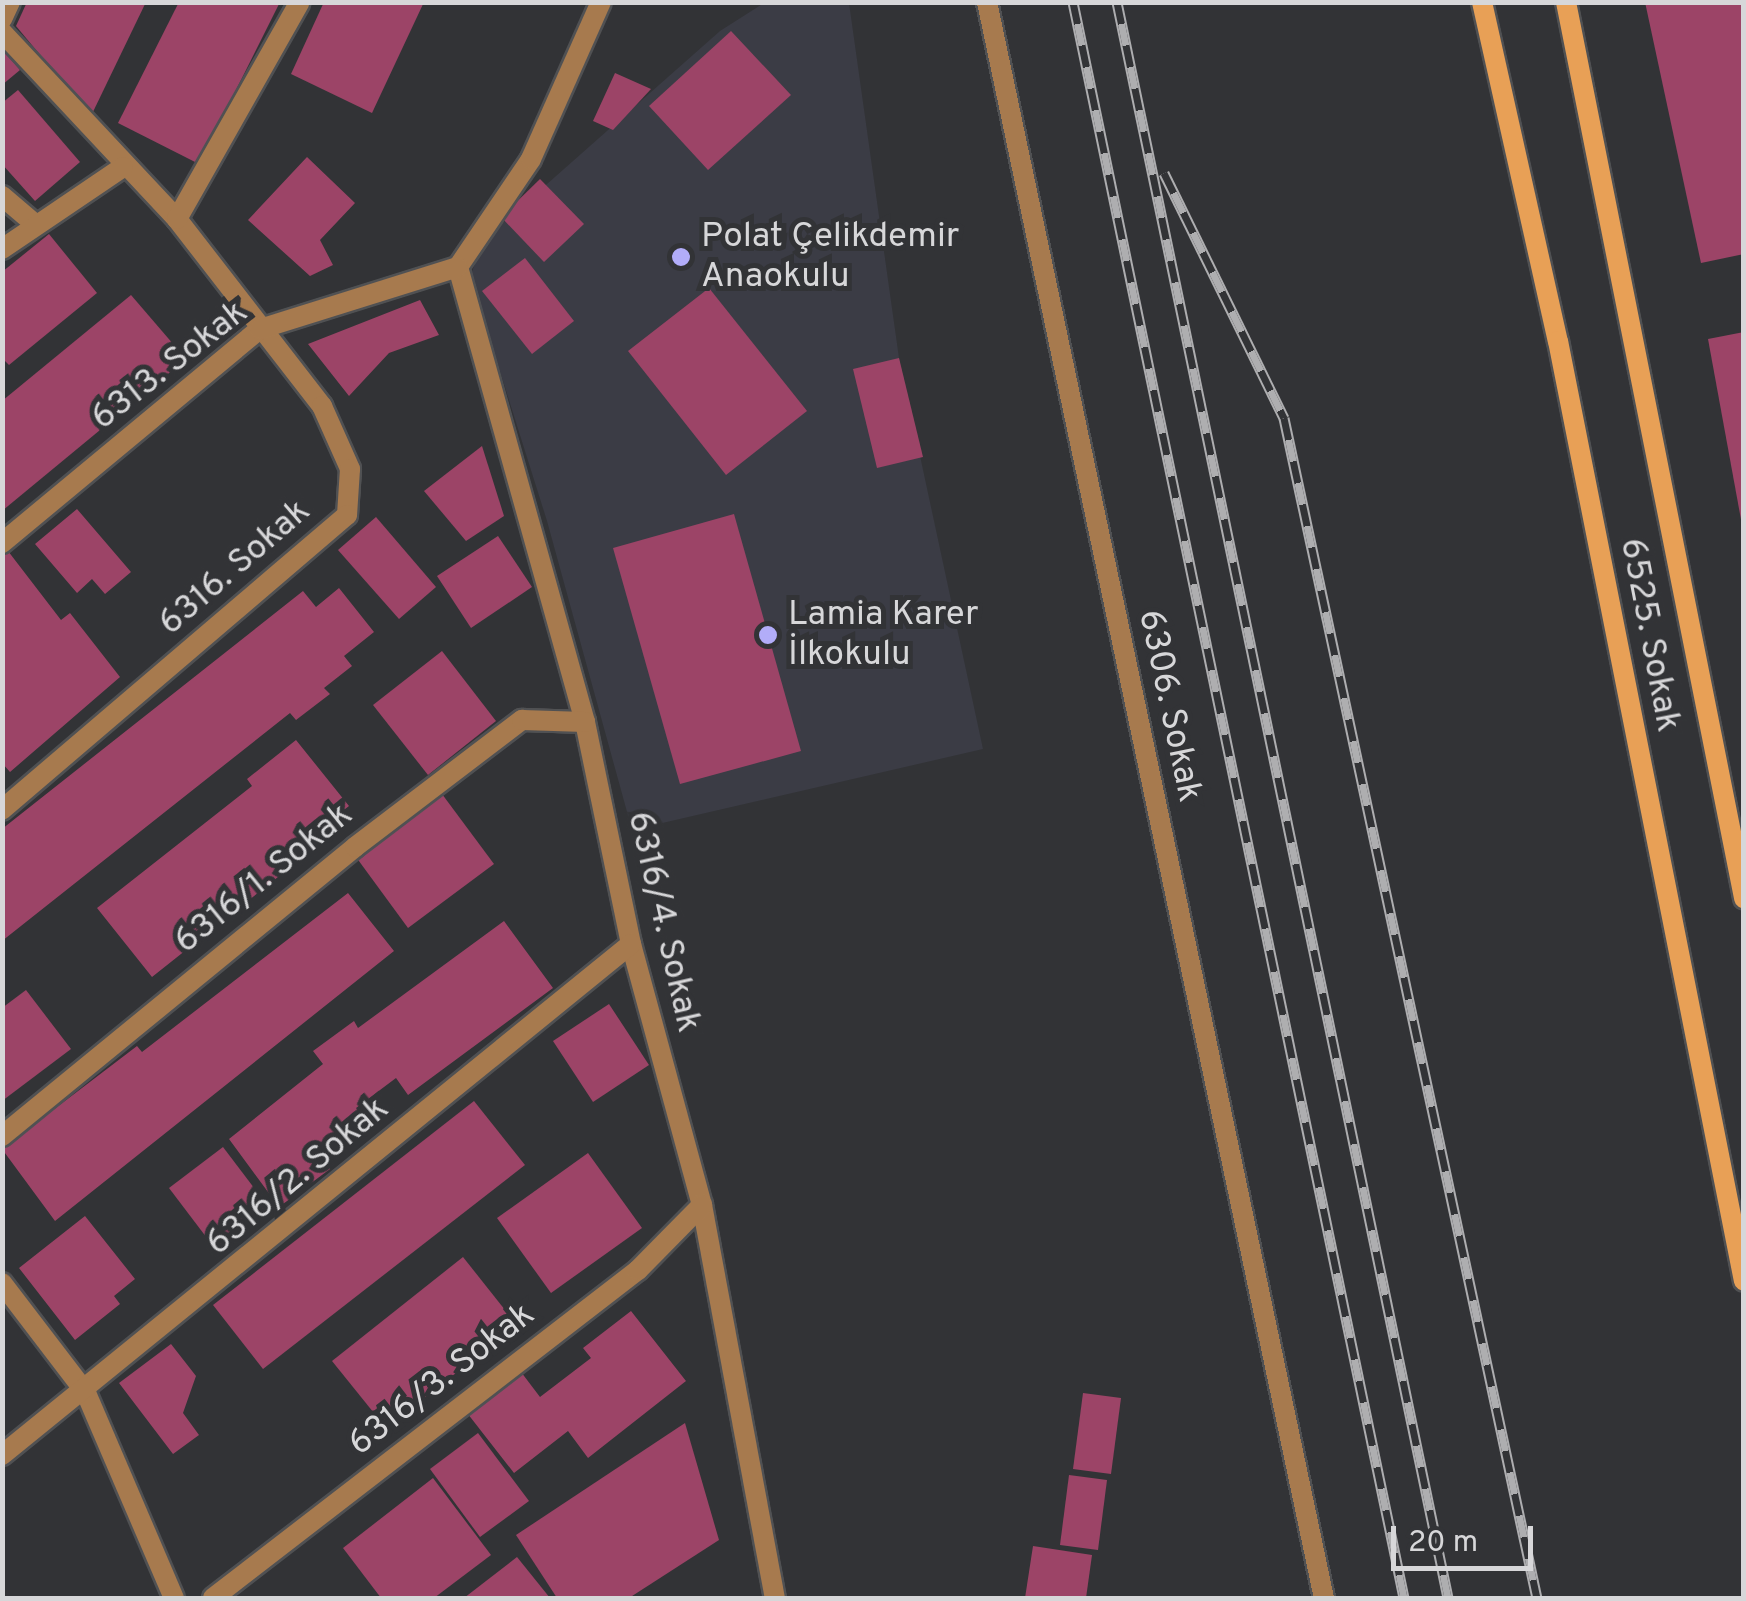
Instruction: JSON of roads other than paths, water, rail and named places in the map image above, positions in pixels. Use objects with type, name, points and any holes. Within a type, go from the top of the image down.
[{"type":"street","points":[[2,18],[10,2]]},
{"type":"street","points":[[177,219],[300,2]]},
{"type":"street","points":[[458,267],[531,158],[601,2]]},
{"type":"street","name":"6306. Sokak","points":[[986,2],[1324,1598]]},
{"type":"street","name":"6525. Sokak","points":[[1482,2],[1562,360],[1744,1281]]},
{"type":"street","name":"6525. Sokak","points":[[1566,2],[1744,898]]},
{"type":"street","name":"6316. Sokak","points":[[2,32],[124,167],[177,219],[322,406],[350,469],[347,515],[2,810]]},
{"type":"street","points":[[2,249],[124,167]]},
{"type":"street","points":[[2,196],[35,224]]},
{"type":"street","name":"6313. Sokak","points":[[2,543],[260,329],[458,267]]},
{"type":"street","name":"6316/4. Sokak","points":[[458,267],[585,722],[631,944],[702,1205],[773,1598]]},
{"type":"street","name":"6316/1. Sokak","points":[[2,1136],[355,847],[522,720],[585,722]]},
{"type":"street","name":"6316/2. Sokak","points":[[2,1455],[86,1393],[631,944]]},
{"type":"street","name":"6316/3. Sokak","points":[[213,1598],[638,1270],[702,1205]]},
{"type":"street","points":[[2,1284],[86,1393],[174,1598]]},
{"type":"railway","points":[[1073,2],[1404,1598]]},
{"type":"railway","points":[[1117,2],[1448,1598]]},
{"type":"railway","points":[[1164,173],[1284,418],[1537,1598]]},
{"type":"place","name":"Polat Çelikdemir Anaokulu","points":[[681,257]]},
{"type":"place","name":"Lamia Karer İlkokulu","points":[[768,635]]}]
